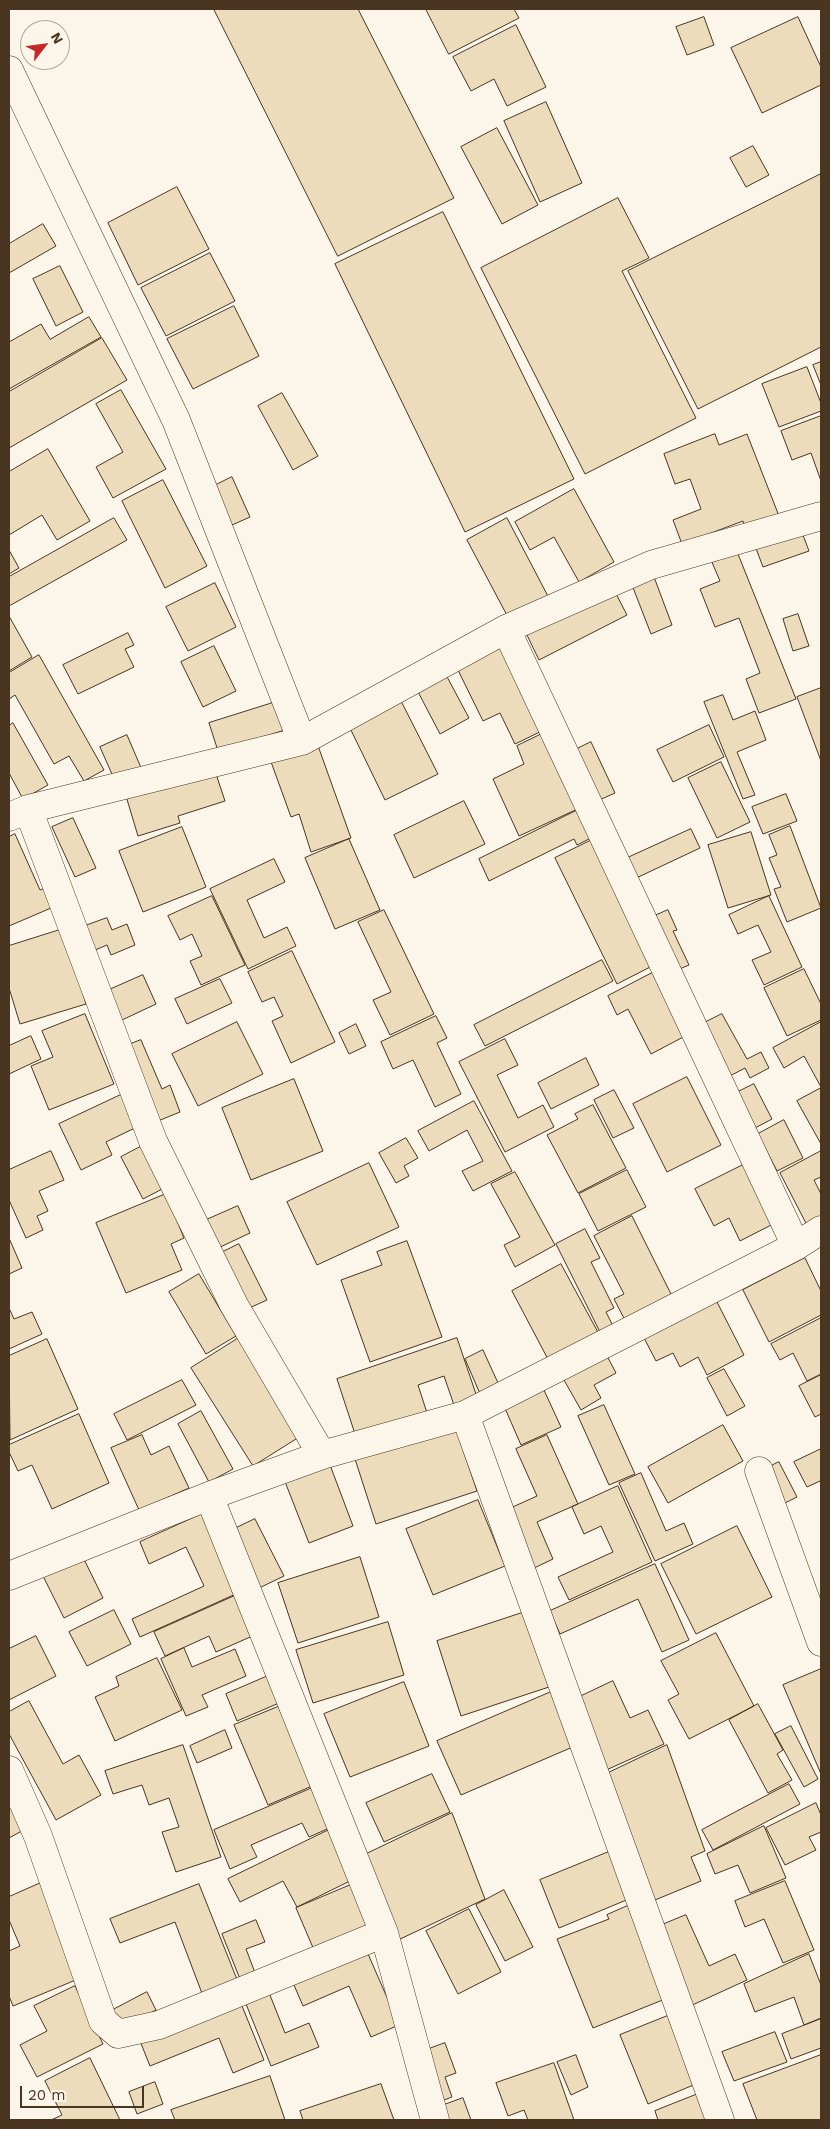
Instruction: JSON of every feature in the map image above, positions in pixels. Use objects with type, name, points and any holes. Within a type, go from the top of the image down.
[{"type":"street","points":[[9,70],[176,420],[302,741]]},
{"type":"street","points":[[322,1455],[234,1305],[153,1141],[18,813],[302,741],[506,629],[652,565],[821,516]]},
{"type":"street","points":[[506,629],[796,1246]]},
{"type":"street","points":[[9,1576],[209,1496],[322,1455],[465,1415],[796,1246],[821,1230]]},
{"type":"street","points":[[465,1415],[720,2120]]},
{"type":"street","points":[[759,1470],[821,1642]]},
{"type":"street","points":[[209,1496],[384,1933],[435,2120]]},
{"type":"street","points":[[9,1770],[38,1836],[103,2021],[118,2034],[159,2026],[384,1933]]},
{"type":"building","points":[[214,9],[358,9],[454,198],[338,256]]},
{"type":"building","points":[[426,9],[514,9],[519,18],[449,54]]},
{"type":"building","points":[[704,17],[714,45],[687,55],[676,27]]},
{"type":"building","points":[[798,17],[821,67],[821,85],[762,113],[731,48]]},
{"type":"building","points":[[516,25],[546,87],[507,106],[494,79],[471,91],[453,57]]},
{"type":"building","points":[[546,102],[582,183],[540,202],[504,121]]},
{"type":"building","points":[[497,128],[538,205],[502,224],[461,147]]},
{"type":"building","points":[[753,146],[769,175],[746,187],[730,158]]},
{"type":"building","points":[[821,174],[821,347],[698,409],[628,271]]},
{"type":"building","points":[[177,187],[209,249],[138,285],[108,223]]},
{"type":"building","points":[[618,198],[649,258],[622,271],[696,418],[585,474],[481,268]]},
{"type":"building","points":[[443,212],[574,479],[465,532],[335,264]]},
{"type":"building","points":[[43,224],[56,246],[9,273],[9,244]]},
{"type":"building","points":[[210,253],[235,301],[166,336],[141,288]]},
{"type":"building","points":[[60,266],[83,312],[56,326],[33,279]]},
{"type":"building","points":[[234,306],[259,356],[193,389],[167,339]]},
{"type":"building","points":[[89,317],[101,337],[9,389],[9,342],[41,324],[50,339]]},
{"type":"building","points":[[102,338],[127,380],[9,448],[9,392]]},
{"type":"building","points":[[821,362],[821,385],[813,365]]},
{"type":"building","points":[[807,367],[821,403],[821,411],[779,427],[762,384]]},
{"type":"building","points":[[121,390],[166,469],[113,498],[96,467],[123,452],[96,404]]},
{"type":"building","points":[[282,393],[318,456],[293,470],[258,406]]},
{"type":"building","points":[[821,416],[821,481],[811,453],[792,460],[781,431]]},
{"type":"building","points":[[715,434],[719,445],[747,434],[779,516],[746,529],[743,521],[682,544],[673,520],[701,509],[690,479],[675,484],[664,454]]},
{"type":"building","points":[[48,449],[90,521],[57,540],[42,515],[9,535],[9,472]]},
{"type":"building","points":[[232,477],[250,517],[232,525],[214,486]]},
{"type":"building","points":[[163,480],[207,566],[165,588],[122,501]]},
{"type":"building","points":[[574,489],[614,562],[579,582],[554,537],[530,550],[515,522]]},
{"type":"building","points":[[114,518],[127,540],[9,606],[9,577]]},
{"type":"building","points":[[507,518],[550,600],[510,621],[467,540]]},
{"type":"building","points":[[800,527],[809,551],[763,567],[754,543]]},
{"type":"building","points":[[736,549],[796,699],[759,713],[746,679],[760,673],[739,618],[715,627],[700,589],[720,581],[711,560]]},
{"type":"building","points":[[9,550],[19,568],[9,574]]},
{"type":"building","points":[[654,577],[672,625],[651,634],[632,585]]},
{"type":"building","points":[[215,583],[236,627],[188,651],[166,607]]},
{"type":"building","points":[[614,590],[627,615],[539,660],[527,635]]},
{"type":"building","points":[[798,614],[809,646],[793,651],[783,619]]},
{"type":"building","points":[[9,616],[32,657],[9,671]]},
{"type":"building","points":[[128,633],[134,645],[125,649],[134,667],[78,694],[63,665]]},
{"type":"building","points":[[508,642],[550,727],[515,744],[500,713],[483,721],[457,668]]},
{"type":"building","points":[[214,646],[236,691],[203,707],[181,662]]},
{"type":"building","points":[[39,655],[104,770],[84,781],[69,756],[54,764],[15,695],[9,699],[9,673]]},
{"type":"building","points":[[445,673],[469,718],[440,734],[416,688]]},
{"type":"building","points":[[821,688],[821,761],[797,697]]},
{"type":"building","points":[[723,695],[733,720],[755,711],[766,740],[737,752],[755,795],[743,799],[704,702]]},
{"type":"building","points":[[400,699],[438,774],[385,800],[348,724]]},
{"type":"building","points":[[279,701],[288,729],[218,751],[209,723]]},
{"type":"building","points":[[13,723],[48,785],[23,799],[9,773],[9,726]]},
{"type":"building","points":[[709,725],[724,757],[673,782],[657,750]]},
{"type":"building","points":[[548,731],[584,806],[519,836],[493,779],[524,764],[517,746]]},
{"type":"building","points":[[127,735],[142,770],[115,781],[100,747]]},
{"type":"building","points":[[591,742],[615,793],[597,801],[573,751]]},
{"type":"building","points":[[317,743],[351,838],[311,852],[299,814],[291,817],[270,759]]},
{"type":"building","points":[[721,762],[750,822],[717,838],[688,778]]},
{"type":"building","points":[[214,768],[225,801],[178,816],[180,823],[138,836],[126,796]]},
{"type":"building","points":[[786,794],[797,821],[763,834],[752,807]]},
{"type":"building","points":[[464,801],[485,844],[414,878],[394,835]]},
{"type":"building","points":[[584,807],[597,835],[577,845],[574,839],[489,881],[479,859]]},
{"type":"building","points":[[73,818],[96,868],[75,877],[52,827]]},
{"type":"building","points":[[790,826],[821,908],[787,922],[774,889],[781,887],[769,858],[777,855],[769,835]]},
{"type":"building","points":[[182,827],[206,887],[143,912],[119,851]]},
{"type":"building","points":[[691,829],[700,848],[632,880],[623,860]]},
{"type":"building","points":[[751,832],[771,895],[728,908],[708,845]]},
{"type":"building","points":[[15,834],[40,890],[50,886],[58,905],[9,926],[9,837]]},
{"type":"building","points":[[349,839],[380,910],[335,929],[305,858]]},
{"type":"building","points":[[594,839],[656,964],[617,984],[555,858]]},
{"type":"building","points":[[274,859],[285,882],[247,900],[264,938],[287,927],[296,946],[248,969],[210,889]]},
{"type":"building","points":[[212,896],[245,965],[201,985],[190,961],[202,956],[192,934],[180,940],[168,916]]},
{"type":"building","points":[[769,896],[802,967],[764,985],[752,960],[771,952],[758,925],[738,934],[729,915]]},
{"type":"building","points":[[384,910],[434,1014],[390,1035],[373,1000],[391,992],[358,922]]},
{"type":"building","points":[[668,910],[677,930],[673,931],[689,965],[675,971],[650,918]]},
{"type":"building","points":[[107,918],[112,930],[127,924],[135,945],[111,955],[107,945],[95,950],[85,926]]},
{"type":"building","points":[[63,929],[86,1004],[20,1024],[9,988],[9,946]]},
{"type":"building","points":[[292,951],[335,1042],[291,1063],[272,1021],[283,1016],[274,997],[262,1002],[248,972]]},
{"type":"building","points":[[602,960],[613,981],[485,1046],[474,1025]]},
{"type":"building","points":[[804,969],[821,1004],[821,1020],[787,1036],[764,988]]},
{"type":"building","points":[[656,971],[689,1034],[651,1054],[628,1009],[617,1015],[608,996]]},
{"type":"building","points":[[143,975],[156,1004],[122,1020],[109,990]]},
{"type":"building","points":[[220,979],[232,1003],[187,1024],[175,999]]},
{"type":"building","points":[[85,1014],[114,1084],[49,1110],[31,1066],[53,1057],[42,1031]]},
{"type":"building","points":[[722,1014],[747,1059],[761,1052],[769,1068],[750,1078],[745,1068],[728,1077],[700,1025]]},
{"type":"building","points":[[436,1016],[447,1038],[437,1043],[461,1094],[435,1107],[413,1060],[393,1069],[381,1042]]},
{"type":"building","points":[[237,1022],[263,1074],[198,1106],[172,1054]]},
{"type":"building","points":[[821,1022],[821,1087],[804,1056],[784,1068],[773,1048]]},
{"type":"building","points":[[356,1024],[366,1046],[349,1054],[339,1033]]},
{"type":"building","points":[[31,1036],[41,1059],[9,1074],[9,1046]]},
{"type":"building","points":[[505,1039],[518,1065],[497,1075],[518,1118],[543,1105],[554,1127],[505,1152],[459,1062]]},
{"type":"building","points":[[141,1040],[162,1089],[170,1085],[180,1112],[153,1123],[123,1047]]},
{"type":"building","points":[[586,1058],[599,1085],[551,1109],[538,1083]]},
{"type":"building","points":[[687,1077],[721,1145],[667,1172],[633,1104]]},
{"type":"building","points":[[294,1079],[323,1151],[251,1180],[222,1108]]},
{"type":"building","points":[[754,1084],[772,1119],[755,1128],[736,1093]]},
{"type":"building","points":[[821,1088],[821,1144],[797,1101]]},
{"type":"building","points":[[614,1090],[634,1128],[613,1138],[594,1100]]},
{"type":"building","points":[[127,1092],[143,1124],[106,1142],[112,1155],[81,1170],[59,1124]]},
{"type":"building","points":[[474,1101],[512,1171],[473,1191],[462,1171],[483,1161],[467,1130],[429,1151],[418,1131]]},
{"type":"building","points":[[593,1105],[626,1168],[578,1193],[547,1135],[578,1119],[575,1114]]},
{"type":"building","points":[[784,1120],[803,1158],[777,1171],[758,1134]]},
{"type":"building","points":[[406,1138],[418,1158],[404,1166],[409,1176],[396,1183],[379,1153]]},
{"type":"building","points":[[144,1145],[166,1187],[143,1199],[121,1157]]},
{"type":"building","points":[[51,1151],[64,1180],[39,1191],[48,1211],[37,1216],[43,1230],[26,1238],[9,1200],[9,1170]]},
{"type":"building","points":[[821,1151],[821,1177],[814,1180],[821,1194],[821,1223],[809,1229],[780,1173]]},
{"type":"building","points":[[369,1163],[399,1227],[317,1265],[287,1202]]},
{"type":"building","points":[[747,1163],[777,1222],[740,1241],[729,1218],[714,1226],[695,1189]]},
{"type":"building","points":[[627,1170],[646,1207],[598,1231],[579,1194]]},
{"type":"building","points":[[515,1172],[555,1245],[515,1267],[504,1245],[520,1237],[491,1184]]},
{"type":"building","points":[[166,1194],[184,1238],[171,1244],[182,1270],[126,1293],[96,1223]]},
{"type":"building","points":[[238,1206],[250,1233],[216,1249],[204,1221]]},
{"type":"building","points":[[632,1216],[675,1302],[628,1326],[614,1299],[624,1294],[594,1236]]},
{"type":"building","points":[[585,1229],[600,1258],[591,1262],[614,1308],[606,1312],[615,1330],[602,1336],[556,1244]]},
{"type":"building","points":[[9,1238],[22,1268],[9,1274]]},
{"type":"building","points":[[407,1241],[442,1337],[370,1362],[341,1280],[382,1265],[377,1252]]},
{"type":"building","points":[[239,1244],[267,1300],[247,1309],[219,1254]]},
{"type":"building","points":[[805,1258],[821,1291],[821,1315],[769,1342],[743,1290]]},
{"type":"building","points":[[561,1264],[600,1336],[550,1363],[512,1291]]},
{"type":"building","points":[[199,1274],[236,1336],[206,1354],[169,1292]]},
{"type":"building","points":[[716,1300],[744,1355],[707,1375],[698,1357],[680,1367],[673,1353],[656,1361],[644,1338]]},
{"type":"building","points":[[9,1308],[14,1319],[32,1312],[42,1334],[9,1349]]},
{"type":"building","points":[[821,1318],[821,1374],[807,1381],[793,1353],[780,1360],[771,1344]]},
{"type":"building","points":[[242,1336],[304,1434],[253,1466],[191,1368]]},
{"type":"building","points":[[457,1338],[478,1400],[455,1408],[444,1376],[418,1385],[428,1416],[357,1440],[337,1379]]},
{"type":"building","points":[[47,1339],[78,1409],[10,1440],[9,1356]]},
{"type":"building","points":[[483,1350],[503,1394],[484,1403],[465,1359]]},
{"type":"building","points":[[607,1356],[616,1373],[594,1385],[601,1398],[581,1410],[564,1380]]},
{"type":"building","points":[[724,1369],[745,1406],[727,1416],[707,1378]]},
{"type":"building","points":[[821,1375],[821,1414],[815,1417],[799,1386]]},
{"type":"building","points":[[182,1380],[196,1405],[127,1440],[114,1414]]},
{"type":"building","points":[[543,1388],[561,1427],[521,1445],[504,1406]]},
{"type":"building","points":[[604,1405],[635,1474],[609,1485],[578,1416]]},
{"type":"building","points":[[201,1411],[233,1469],[209,1482],[178,1424]]},
{"type":"building","points":[[79,1414],[109,1483],[52,1509],[32,1465],[18,1471],[9,1452],[9,1445]]},
{"type":"building","points":[[723,1425],[743,1461],[668,1503],[648,1467]]},
{"type":"building","points":[[455,1426],[477,1491],[376,1524],[355,1459]]},
{"type":"building","points":[[142,1435],[151,1455],[169,1446],[189,1488],[139,1510],[111,1448]]},
{"type":"building","points":[[547,1435],[578,1504],[537,1522],[553,1559],[532,1569],[506,1510],[537,1496],[516,1449]]},
{"type":"building","points":[[821,1449],[821,1484],[820,1481],[807,1487],[794,1462]]},
{"type":"building","points":[[327,1457],[353,1526],[309,1543],[282,1474]]},
{"type":"building","points":[[779,1462],[797,1497],[777,1507],[759,1472]]},
{"type":"building","points":[[641,1473],[666,1531],[684,1523],[693,1544],[655,1561],[619,1483]]},
{"type":"building","points":[[618,1486],[652,1562],[569,1600],[558,1577],[613,1552],[601,1526],[584,1534],[572,1507]]},
{"type":"building","points":[[478,1500],[505,1566],[433,1595],[406,1529]]},
{"type":"building","points":[[202,1514],[238,1593],[140,1637],[132,1619],[204,1586],[186,1547],[149,1564],[140,1542]]},
{"type":"building","points":[[255,1519],[284,1576],[255,1590],[226,1533]]},
{"type":"building","points":[[737,1526],[772,1597],[696,1634],[661,1564]]},
{"type":"building","points":[[79,1549],[103,1598],[64,1618],[39,1568]]},
{"type":"building","points":[[360,1557],[379,1617],[298,1643],[278,1583]]},
{"type":"building","points":[[655,1564],[689,1640],[662,1652],[638,1599],[560,1634],[550,1611]]},
{"type":"building","points":[[239,1594],[257,1634],[216,1652],[209,1636],[165,1656],[154,1632]]},
{"type":"building","points":[[114,1610],[131,1644],[87,1666],[69,1632]]},
{"type":"building","points":[[528,1611],[552,1686],[461,1716],[437,1641]]},
{"type":"building","points":[[388,1622],[404,1675],[313,1703],[296,1650]]},
{"type":"building","points":[[716,1633],[754,1706],[689,1739],[668,1700],[679,1694],[661,1661]]},
{"type":"building","points":[[36,1636],[56,1676],[9,1700],[9,1649]]},
{"type":"building","points":[[184,1648],[192,1667],[235,1649],[246,1676],[202,1695],[208,1707],[186,1716],[161,1659]]},
{"type":"building","points":[[157,1658],[182,1710],[115,1741],[95,1697],[119,1686],[116,1677]]},
{"type":"building","points":[[821,1669],[821,1774],[783,1685]]},
{"type":"building","points":[[275,1673],[286,1700],[237,1721],[226,1694]]},
{"type":"building","points":[[613,1681],[630,1718],[648,1710],[664,1744],[604,1771],[571,1701]]},
{"type":"building","points":[[404,1682],[429,1746],[350,1777],[324,1714]]},
{"type":"building","points":[[551,1692],[575,1746],[461,1795],[437,1741]]},
{"type":"building","points":[[29,1701],[63,1764],[79,1755],[101,1795],[56,1820],[9,1734],[9,1712]]},
{"type":"building","points":[[285,1704],[319,1783],[268,1805],[234,1725]]},
{"type":"building","points":[[758,1704],[783,1750],[777,1754],[792,1780],[768,1793],[729,1720]]},
{"type":"building","points":[[791,1726],[818,1779],[804,1787],[775,1734]]},
{"type":"building","points":[[225,1730],[232,1748],[197,1763],[190,1746]]},
{"type":"building","points":[[183,1745],[221,1857],[176,1872],[162,1832],[179,1827],[169,1798],[149,1805],[142,1785],[113,1794],[105,1771]]},
{"type":"building","points":[[667,1745],[705,1851],[691,1857],[701,1881],[655,1900],[604,1775]]},
{"type":"building","points":[[432,1774],[450,1812],[384,1842],[366,1803]]},
{"type":"building","points":[[789,1784],[800,1804],[713,1850],[702,1830]]},
{"type":"building","points":[[9,1786],[31,1826],[9,1838]]},
{"type":"building","points":[[317,1786],[334,1826],[309,1837],[302,1823],[251,1845],[257,1857],[230,1869],[214,1830]]},
{"type":"building","points":[[816,1803],[821,1815],[821,1832],[809,1837],[816,1850],[785,1865],[766,1828]]},
{"type":"building","points":[[452,1813],[485,1899],[398,1940],[358,1858]]},
{"type":"building","points":[[764,1826],[786,1878],[750,1893],[738,1865],[715,1874],[707,1854]]},
{"type":"building","points":[[331,1829],[356,1878],[297,1907],[283,1881],[240,1902],[228,1879]]},
{"type":"building","points":[[616,1849],[636,1896],[559,1928],[540,1880]]},
{"type":"building","points":[[785,1881],[814,1950],[783,1963],[764,1919],[745,1927],[735,1901]]},
{"type":"building","points":[[43,1882],[83,1977],[13,2006],[9,1996],[9,1951],[20,1946],[9,1920],[9,1897]]},
{"type":"building","points":[[199,1884],[238,1982],[203,1996],[175,1922],[120,1943],[110,1919]]},
{"type":"building","points":[[353,1884],[374,1933],[317,1957],[296,1908]]},
{"type":"building","points":[[504,1890],[533,1947],[505,1961],[476,1905]]},
{"type":"building","points":[[632,1904],[670,1997],[593,2028],[557,1939],[609,1919],[607,1915]]},
{"type":"building","points":[[469,1909],[501,1972],[458,1994],[426,1931]]},
{"type":"building","points":[[686,1915],[709,1966],[735,1954],[747,1980],[688,2007],[657,1927]]},
{"type":"building","points":[[256,1920],[265,1942],[246,1949],[257,1978],[242,1984],[222,1934]]},
{"type":"building","points":[[365,1947],[399,2025],[371,2037],[349,1986],[303,2006],[291,1978]]},
{"type":"building","points":[[809,1954],[821,1985],[821,2018],[804,2025],[794,1997],[755,2012],[744,1984]]},
{"type":"building","points":[[75,1986],[103,2044],[37,2077],[20,2045],[47,2031],[34,2006]]},
{"type":"building","points":[[268,1990],[285,2033],[309,2023],[319,2047],[271,2066],[244,1999]]},
{"type":"building","points":[[147,1992],[156,2010],[118,2030],[109,2012]]},
{"type":"building","points":[[240,2001],[264,2060],[233,2073],[219,2038],[150,2066],[140,2041]]},
{"type":"building","points":[[675,2013],[703,2081],[648,2104],[620,2035]]},
{"type":"building","points":[[821,2019],[821,2048],[791,2059],[782,2034]]},
{"type":"building","points":[[775,2032],[787,2062],[734,2081],[722,2052]]},
{"type":"building","points":[[445,2043],[456,2073],[445,2077],[452,2097],[436,2103],[418,2053]]},
{"type":"building","points":[[576,2055],[588,2087],[571,2095],[557,2062]]},
{"type":"building","points":[[821,2055],[821,2120],[757,2120],[743,2084]]},
{"type":"building","points":[[90,2058],[120,2120],[51,2120],[62,2115],[45,2081]]},
{"type":"building","points":[[554,2063],[574,2120],[528,2120],[524,2110],[508,2116],[496,2083]]},
{"type":"building","points":[[270,2076],[285,2120],[175,2120],[171,2110]]},
{"type":"building","points":[[155,2082],[163,2104],[137,2114],[129,2092]]},
{"type":"building","points":[[381,2084],[394,2120],[303,2120],[300,2111]]},
{"type":"building","points":[[703,2092],[715,2120],[658,2120],[655,2111]]},
{"type":"building","points":[[463,2098],[471,2120],[437,2120],[433,2109]]}]
